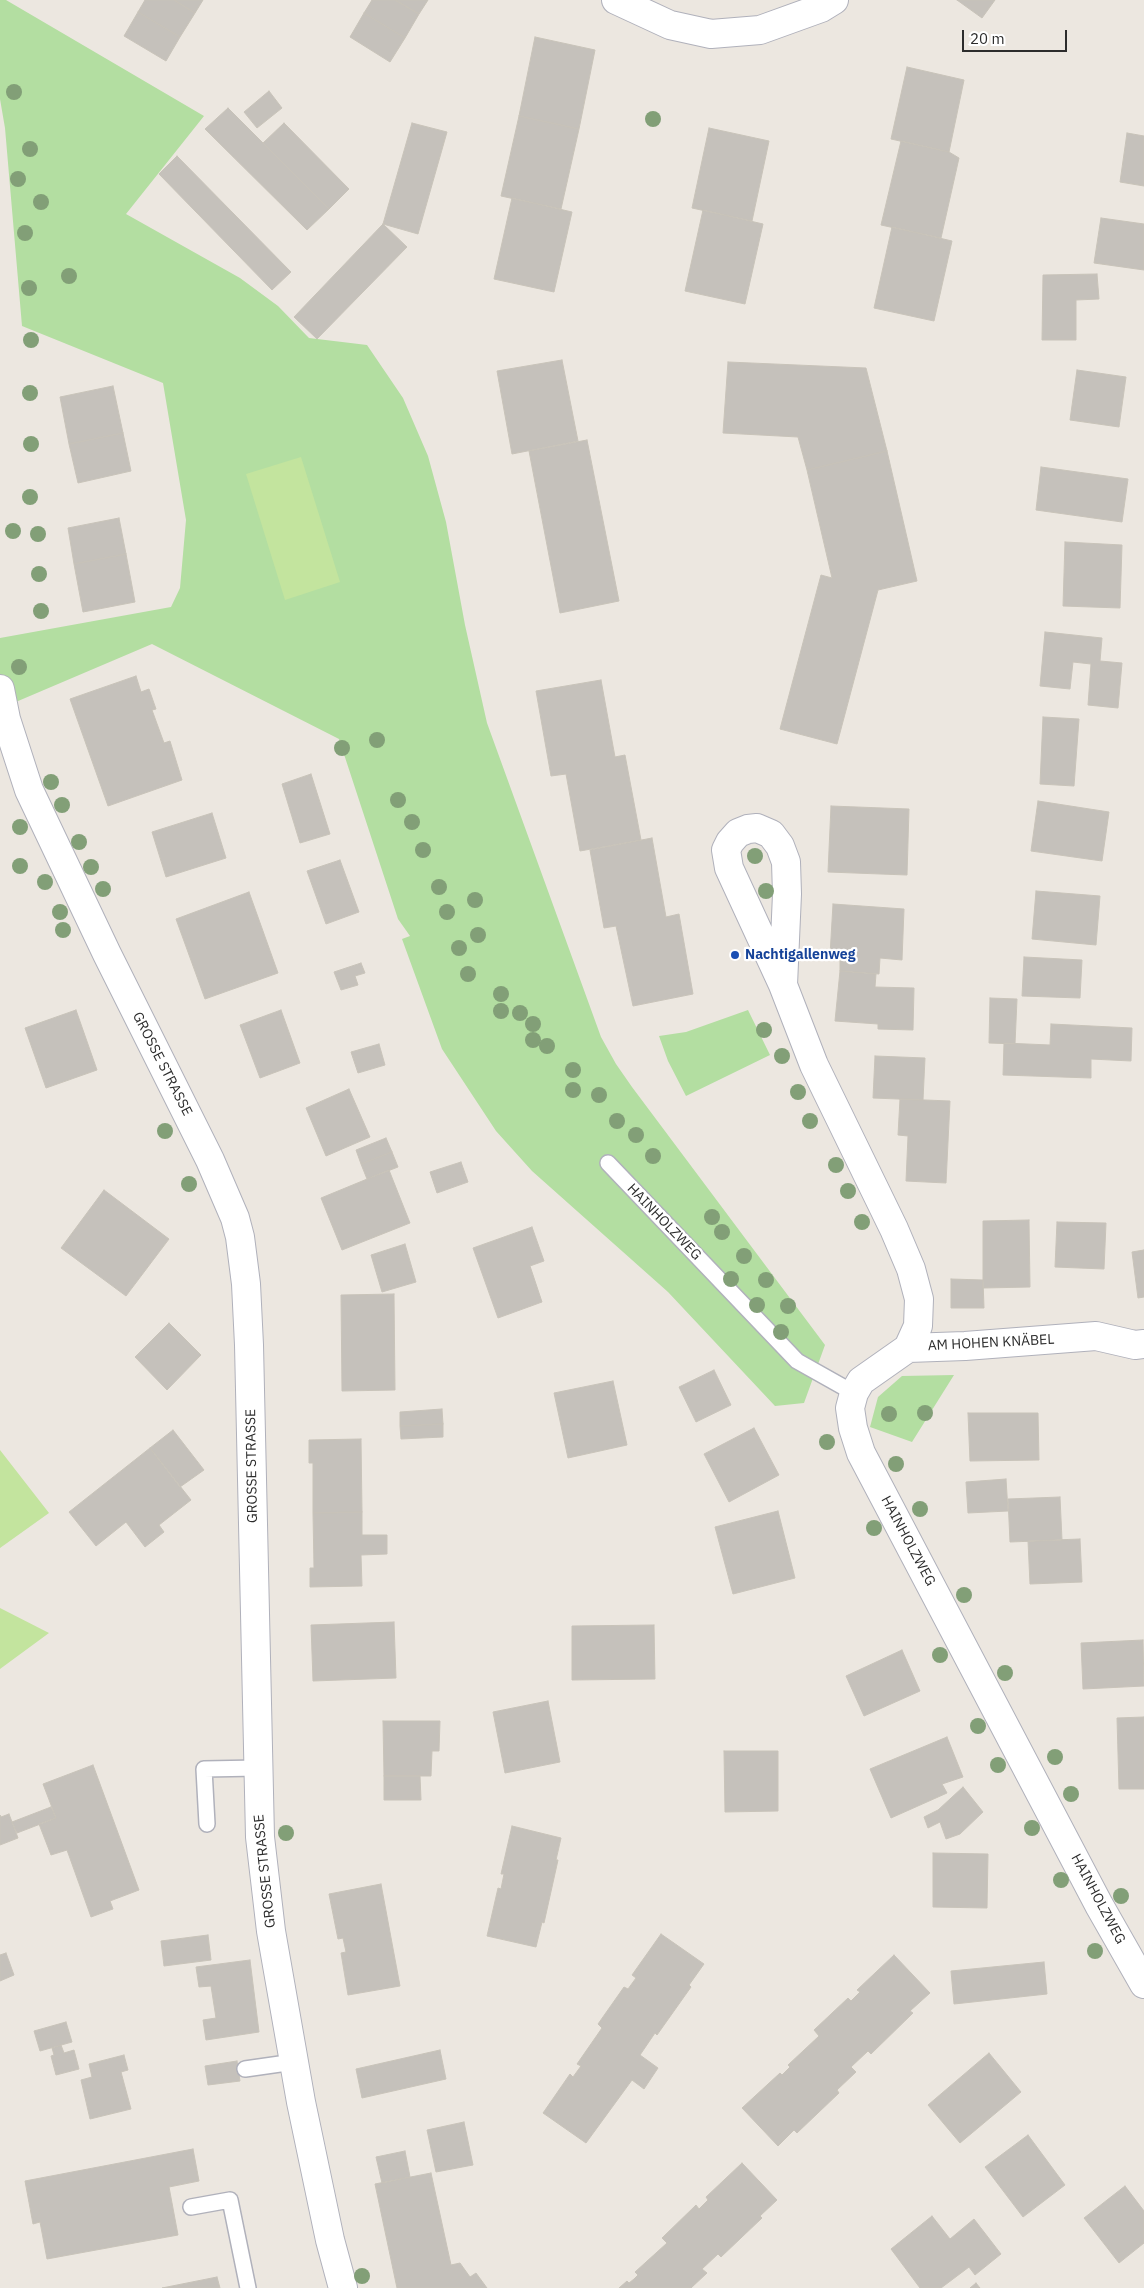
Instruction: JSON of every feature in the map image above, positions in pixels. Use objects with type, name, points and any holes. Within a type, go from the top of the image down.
[{"type":"street","points":[[616,0],[670,25],[711,34],[760,30],[821,8],[834,0]]},
{"type":"street","name":"GROSSE STRASSE","points":[[0,689],[6,719],[29,790],[107,954],[210,1160],[235,1218],[240,1237],[246,1284],[249,1344],[258,1768],[263,1875],[294,2062],[330,2240],[343,2288]]},
{"type":"street","points":[[783,985],[787,894],[786,862],[780,846],[770,834],[757,828],[748,829],[738,833],[726,850],[729,868],[783,985],[814,1065],[911,1269],[920,1299],[918,1326],[908,1348]]},
{"type":"street","name":"AM HOHEN KNÄBEL","points":[[854,1393],[861,1381],[872,1371],[908,1348],[965,1346],[1096,1336],[1135,1345],[1144,1344]]},
{"type":"street","name":"HAINHOLZWEG","points":[[854,1393],[850,1408],[853,1428],[861,1454],[1099,1905],[1144,1984]]},
{"type":"lane","name":"HAINHOLZWEG","points":[[608,1163],[796,1362],[854,1393]]},
{"type":"lane","points":[[207,1824],[204,1769],[258,1768]]},
{"type":"lane","points":[[245,2069],[294,2062]]},
{"type":"lane","points":[[191,2207],[230,2200],[248,2288]]},
{"type":"green space","points":[[0,0],[6,0],[204,116],[126,214],[240,278],[278,306],[309,338],[367,345],[403,398],[428,456],[446,522],[465,625],[487,723],[601,1037],[632,1087],[825,1345],[804,1403],[775,1406],[668,1292],[532,1171],[496,1131],[442,1049],[402,939],[410,936],[398,919],[339,739],[152,644],[4,707],[0,677],[0,638],[171,607],[180,588],[186,520],[163,383],[22,326],[5,128],[0,99]]},
{"type":"green space","points":[[301,457],[340,582],[285,600],[246,474]]},
{"type":"green space","points":[[748,1010],[770,1055],[686,1096],[668,1061],[659,1036],[686,1032]]},
{"type":"green space","points":[[954,1375],[912,1442],[870,1427],[878,1397],[902,1376]]},
{"type":"green space","points":[[0,1450],[49,1513],[0,1548]]},
{"type":"green space","points":[[0,1608],[49,1633],[0,1669]]},
{"type":"building","points":[[145,0],[174,0],[195,13],[180,37],[138,12]]},
{"type":"building","points":[[174,0],[203,0],[195,13]]},
{"type":"building","points":[[372,0],[395,0],[419,14],[405,38],[364,13]]},
{"type":"building","points":[[395,0],[428,0],[419,14]]},
{"type":"building","points":[[957,0],[995,0],[982,18]]},
{"type":"building","points":[[138,12],[180,37],[166,61],[124,36]]},
{"type":"building","points":[[364,13],[405,38],[390,62],[350,37]]},
{"type":"building","points":[[535,37],[595,50],[579,129],[519,116]]},
{"type":"building","points":[[907,67],[964,80],[949,152],[891,139]]},
{"type":"building","points":[[269,91],[282,108],[257,128],[244,112]]},
{"type":"building","points":[[228,108],[329,209],[307,230],[205,129]]},
{"type":"building","points":[[519,116],[579,129],[561,209],[501,196]]},
{"type":"building","points":[[284,123],[349,189],[329,209],[263,143]]},
{"type":"building","points":[[412,123],[447,132],[418,234],[383,224]]},
{"type":"building","points":[[709,128],[769,141],[752,221],[692,208]]},
{"type":"building","points":[[1127,133],[1144,136],[1144,186],[1120,182]]},
{"type":"building","points":[[901,141],[949,152],[959,158],[941,238],[881,225]]},
{"type":"building","points":[[177,156],[291,272],[272,290],[159,174]]},
{"type":"building","points":[[512,198],[572,212],[554,292],[494,279]]},
{"type":"building","points":[[703,210],[763,224],[745,304],[685,291]]},
{"type":"building","points":[[1101,218],[1144,224],[1144,270],[1094,263]]},
{"type":"building","points":[[383,224],[407,247],[317,339],[294,317]]},
{"type":"building","points":[[892,227],[952,241],[934,321],[874,308]]},
{"type":"building","points":[[1097,274],[1099,299],[1076,300],[1076,340],[1042,340],[1043,275]]},
{"type":"building","points":[[562,360],[578,441],[512,454],[497,371]]},
{"type":"building","points":[[728,362],[866,368],[887,451],[807,470],[798,437],[723,433]]},
{"type":"building","points":[[1077,370],[1126,377],[1119,427],[1070,420]]},
{"type":"building","points":[[113,386],[123,433],[69,444],[60,397]]},
{"type":"building","points":[[123,433],[131,471],[78,483],[69,444]]},
{"type":"building","points":[[587,440],[619,601],[560,613],[529,451]]},
{"type":"building","points":[[887,451],[917,581],[878,590],[837,744],[780,729],[821,575],[832,578],[807,470]]},
{"type":"building","points":[[1041,467],[1128,479],[1122,522],[1036,510]]},
{"type":"building","points":[[119,518],[126,554],[74,564],[68,528]]},
{"type":"building","points":[[1065,542],[1122,545],[1120,608],[1063,606]]},
{"type":"building","points":[[126,554],[135,602],[83,612],[74,564]]},
{"type":"building","points":[[1045,632],[1102,638],[1100,661],[1122,663],[1118,708],[1088,705],[1091,664],[1073,662],[1070,689],[1040,686]]},
{"type":"building","points":[[136,676],[141,692],[149,689],[156,709],[152,710],[164,743],[170,741],[182,780],[108,806],[70,699]]},
{"type":"building","points":[[601,680],[615,757],[625,755],[641,840],[580,851],[566,774],[551,776],[536,691]]},
{"type":"building","points":[[1043,717],[1079,719],[1074,786],[1040,784]]},
{"type":"building","points":[[311,774],[330,834],[300,843],[282,784]]},
{"type":"building","points":[[1038,801],[1109,812],[1102,861],[1031,851]]},
{"type":"building","points":[[831,806],[909,809],[907,875],[828,872]]},
{"type":"building","points":[[212,813],[226,858],[166,877],[152,832]]},
{"type":"building","points":[[652,838],[666,917],[679,914],[693,994],[633,1006],[616,926],[604,928],[590,850]]},
{"type":"building","points":[[340,860],[359,912],[326,924],[307,871]]},
{"type":"building","points":[[1036,891],[1100,896],[1096,945],[1032,939]]},
{"type":"building","points":[[249,892],[278,973],[205,999],[176,919]]},
{"type":"building","points":[[833,904],[904,909],[902,960],[880,958],[879,974],[840,971],[840,955],[830,955]]},
{"type":"building","points":[[1024,957],[1082,960],[1080,998],[1022,996]]},
{"type":"building","points":[[361,963],[365,973],[355,976],[358,985],[341,990],[334,972]]},
{"type":"building","points":[[840,971],[876,974],[875,987],[914,988],[913,1030],[878,1029],[878,1024],[835,1021]]},
{"type":"building","points":[[990,998],[1017,999],[1015,1044],[989,1043]]},
{"type":"building","points":[[76,1010],[97,1070],[46,1088],[25,1028]]},
{"type":"building","points":[[281,1010],[300,1063],[260,1078],[240,1025]]},
{"type":"building","points":[[1051,1024],[1132,1028],[1131,1061],[1091,1059],[1091,1078],[1003,1075],[1004,1043],[1050,1045]]},
{"type":"building","points":[[379,1044],[385,1065],[358,1073],[351,1052]]},
{"type":"building","points":[[875,1056],[925,1058],[923,1100],[873,1098]]},
{"type":"building","points":[[349,1089],[370,1137],[326,1156],[306,1108]]},
{"type":"building","points":[[900,1099],[950,1101],[946,1183],[906,1181],[908,1136],[898,1135]]},
{"type":"building","points":[[386,1138],[392,1152],[361,1164],[356,1150]]},
{"type":"building","points":[[392,1152],[398,1167],[367,1179],[361,1164]]},
{"type":"building","points":[[461,1162],[468,1182],[437,1193],[430,1172]]},
{"type":"building","points":[[389,1170],[410,1223],[342,1250],[321,1198]]},
{"type":"building","points":[[104,1190],[169,1239],[126,1296],[61,1248]]},
{"type":"building","points":[[1029,1220],[1030,1287],[983,1288],[983,1221]]},
{"type":"building","points":[[1057,1222],[1106,1223],[1104,1269],[1055,1267]]},
{"type":"building","points":[[532,1227],[544,1261],[530,1266],[542,1302],[498,1318],[473,1248]]},
{"type":"building","points":[[405,1244],[416,1282],[382,1292],[371,1255]]},
{"type":"building","points":[[1144,1250],[1144,1297],[1138,1298],[1132,1252]]},
{"type":"building","points":[[951,1279],[983,1280],[984,1308],[951,1308]]},
{"type":"building","points":[[394,1294],[395,1390],[342,1391],[341,1295]]},
{"type":"building","points":[[169,1323],[201,1355],[167,1390],[135,1357]]},
{"type":"building","points":[[714,1370],[731,1405],[696,1422],[679,1387]]},
{"type":"building","points":[[613,1381],[627,1445],[568,1458],[554,1393]]},
{"type":"building","points":[[442,1409],[443,1424],[400,1426],[400,1412]]},
{"type":"building","points":[[968,1413],[1038,1413],[1039,1460],[970,1461]]},
{"type":"building","points":[[443,1424],[443,1437],[401,1439],[400,1426]]},
{"type":"building","points":[[754,1428],[779,1475],[729,1502],[704,1454]]},
{"type":"building","points":[[173,1430],[204,1470],[180,1487],[150,1448]]},
{"type":"building","points":[[361,1439],[362,1512],[313,1513],[313,1463],[309,1463],[309,1440]]},
{"type":"building","points":[[150,1448],[191,1500],[159,1525],[164,1532],[145,1547],[126,1522],[96,1546],[69,1512]]},
{"type":"building","points":[[1006,1479],[1008,1511],[968,1513],[966,1482]]},
{"type":"building","points":[[1060,1497],[1062,1540],[1010,1542],[1008,1499]]},
{"type":"building","points":[[778,1511],[795,1578],[733,1594],[715,1527]]},
{"type":"building","points":[[362,1512],[362,1535],[387,1535],[387,1554],[361,1555],[362,1586],[310,1587],[310,1568],[314,1568],[313,1513]]},
{"type":"building","points":[[1080,1539],[1082,1582],[1030,1584],[1028,1541]]},
{"type":"building","points":[[394,1622],[396,1678],[313,1681],[311,1625]]},
{"type":"building","points":[[654,1625],[655,1679],[572,1680],[572,1626]]},
{"type":"building","points":[[1143,1640],[1144,1686],[1083,1689],[1081,1643]]},
{"type":"building","points":[[902,1650],[920,1691],[864,1716],[846,1676]]},
{"type":"building","points":[[548,1701],[560,1762],[505,1773],[493,1712]]},
{"type":"building","points":[[1144,1717],[1144,1789],[1119,1789],[1117,1718]]},
{"type":"building","points":[[383,1721],[440,1721],[439,1751],[432,1751],[431,1776],[384,1776]]},
{"type":"building","points":[[947,1737],[963,1777],[942,1784],[947,1793],[891,1818],[870,1769]]},
{"type":"building","points":[[724,1751],[778,1751],[778,1811],[725,1812]]},
{"type":"building","points":[[93,1765],[139,1890],[110,1901],[113,1909],[91,1917],[67,1850],[51,1855],[39,1824],[56,1818],[43,1784]]},
{"type":"building","points":[[384,1776],[420,1776],[421,1800],[384,1800]]},
{"type":"building","points":[[963,1787],[983,1812],[960,1834],[946,1839],[940,1822],[928,1828],[924,1817],[938,1810]]},
{"type":"building","points":[[51,1807],[56,1818],[17,1833],[12,1822]]},
{"type":"building","points":[[9,1814],[18,1838],[0,1845],[0,1815],[1,1817]]},
{"type":"building","points":[[512,1826],[561,1838],[544,1923],[542,1922],[536,1947],[487,1936],[498,1888],[501,1889],[504,1874],[501,1874]]},
{"type":"building","points":[[933,1853],[988,1854],[987,1908],[933,1907]]},
{"type":"building","points":[[381,1884],[400,1986],[348,1995],[341,1953],[346,1952],[343,1938],[338,1939],[329,1894]]},
{"type":"building","points":[[661,1934],[704,1964],[689,1985],[691,1987],[657,2035],[655,2033],[640,2055],[658,2068],[644,2089],[632,2080],[586,2143],[543,2113],[570,2074],[573,2077],[581,2066],[577,2064],[602,2028],[598,2024],[624,1987],[628,1989],[636,1978],[632,1975]]},
{"type":"building","points":[[208,1935],[211,1960],[164,1966],[161,1941]]},
{"type":"building","points":[[6,1953],[14,1975],[0,1981],[0,1955]]},
{"type":"building","points":[[894,1955],[930,1993],[910,2011],[913,2013],[871,2054],[868,2051],[851,2067],[856,2072],[837,2090],[839,2093],[797,2133],[794,2130],[778,2146],[742,2108],[780,2073],[782,2075],[790,2067],[788,2065],[819,2036],[814,2030],[848,1998],[851,2001],[860,1992],[857,1990]]},
{"type":"building","points":[[250,1960],[259,2032],[206,2040],[203,2020],[216,2018],[211,1986],[199,1987],[196,1967]]},
{"type":"building","points":[[1044,1962],[1047,1994],[954,2004],[951,1971]]},
{"type":"building","points":[[66,2022],[72,2042],[40,2051],[34,2031]]},
{"type":"building","points":[[61,2045],[64,2053],[74,2050],[79,2069],[56,2075],[51,2056],[54,2055],[52,2048]]},
{"type":"building","points":[[440,2050],[446,2079],[362,2098],[356,2069]]},
{"type":"building","points":[[989,2053],[1021,2092],[960,2143],[928,2105]]},
{"type":"building","points":[[124,2055],[128,2070],[121,2072],[131,2109],[90,2119],[81,2080],[92,2077],[89,2064]]},
{"type":"building","points":[[237,2061],[240,2081],[208,2085],[205,2066]]},
{"type":"building","points":[[464,2122],[473,2165],[436,2172],[427,2130]]},
{"type":"building","points":[[1028,2135],[1065,2185],[1023,2217],[985,2167]]},
{"type":"building","points":[[193,2149],[199,2181],[169,2187],[178,2235],[47,2259],[40,2222],[33,2224],[25,2181]]},
{"type":"building","points":[[405,2151],[410,2177],[382,2183],[376,2157]]},
{"type":"building","points":[[742,2163],[777,2200],[760,2216],[762,2218],[721,2257],[718,2254],[702,2269],[707,2273],[691,2288],[619,2288],[627,2281],[629,2283],[638,2275],[635,2272],[667,2243],[662,2238],[696,2205],[699,2209],[708,2200],[706,2197]]},
{"type":"building","points":[[431,2173],[451,2265],[460,2263],[470,2277],[476,2273],[487,2288],[397,2288],[375,2184]]},
{"type":"building","points":[[1125,2186],[1144,2211],[1144,2243],[1119,2263],[1084,2218]]},
{"type":"building","points":[[932,2216],[950,2239],[974,2219],[1001,2254],[975,2275],[969,2267],[941,2288],[920,2288],[891,2249]]},
{"type":"building","points":[[217,2277],[220,2288],[162,2288]]},
{"type":"building","points":[[976,2283],[980,2288],[970,2288]]},
{"type":"place","name":"Nachtigallenweg","points":[[735,955]]}]
